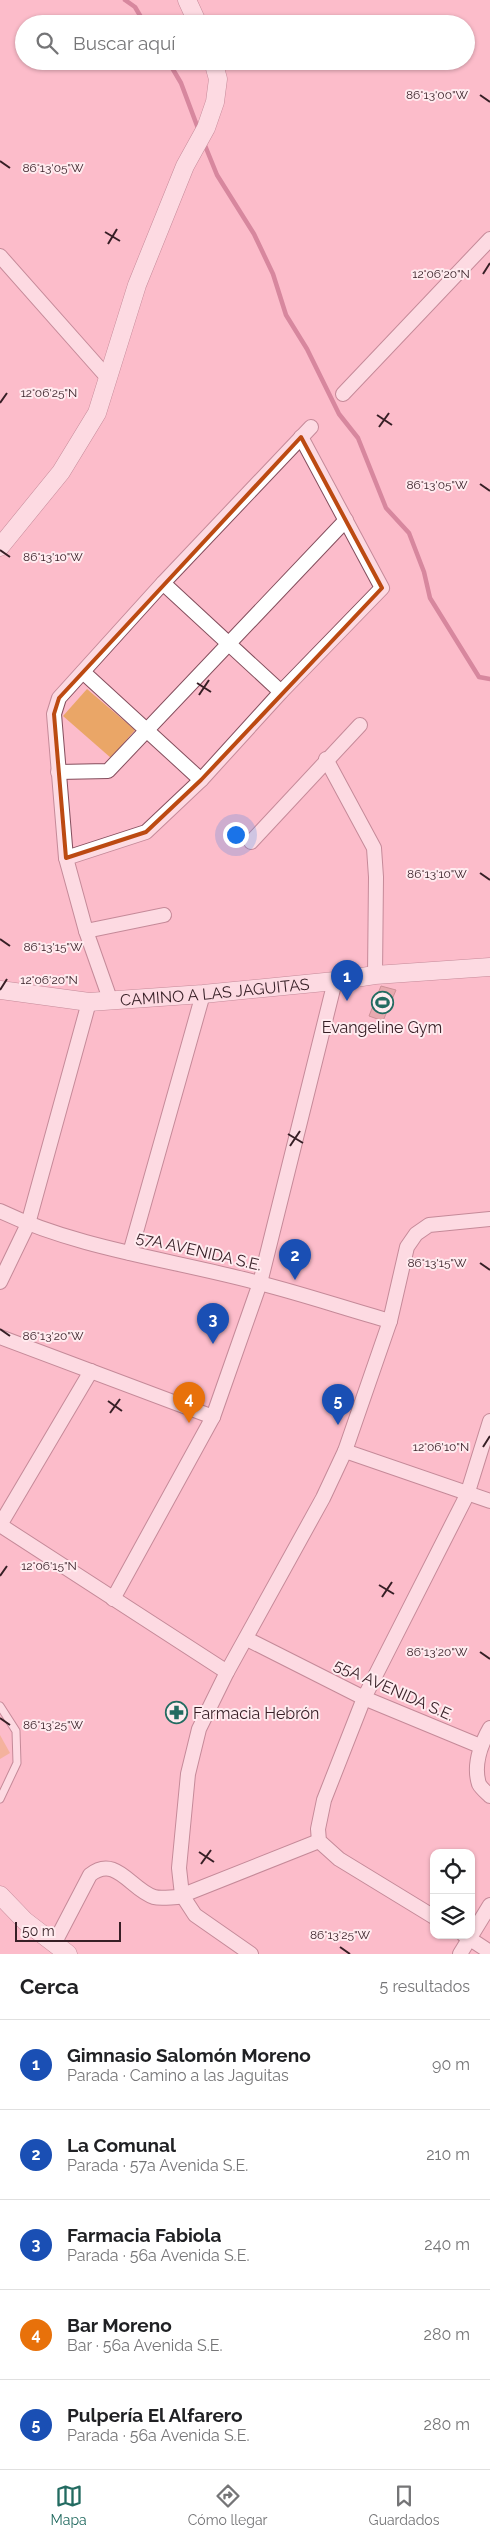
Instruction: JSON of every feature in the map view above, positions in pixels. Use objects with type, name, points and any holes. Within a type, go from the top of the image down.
[{"type":"street","points":[[187,0],[194,15]]},
{"type":"street","points":[[0,547],[61,472],[97,413],[137,286],[185,166],[206,128],[215,102],[218,79],[216,70]]},
{"type":"street","points":[[343,394],[490,239]]},
{"type":"street","points":[[0,256],[108,378]]},
{"type":"street","points":[[110,999],[86,931],[66,858],[54,714],[60,698],[162,583],[311,427]]},
{"type":"street","points":[[66,858],[141,835],[201,780],[281,692],[382,588],[301,437]]},
{"type":"street","points":[[58,772],[108,771],[346,520]]},
{"type":"street","points":[[162,583],[281,692]]},
{"type":"street","points":[[83,672],[201,780]]},
{"type":"street","points":[[252,842],[326,758],[360,724]]},
{"type":"street","points":[[326,758],[374,848],[376,877],[374,975]]},
{"type":"street","points":[[86,931],[164,915]]},
{"type":"street","name":"CAMINO A LAS JAGUITAS","points":[[0,990],[89,1002],[335,982],[374,975],[490,967]]},
{"type":"street","points":[[113,1599],[213,1417],[260,1283],[335,982]]},
{"type":"street","points":[[130,1253],[203,994]]},
{"type":"street","points":[[0,1282],[28,1224],[89,1002]]},
{"type":"street","name":"57A AVENIDA S.E.","points":[[0,1211],[28,1224],[130,1253],[260,1283],[390,1321]]},
{"type":"street","points":[[251,1954],[195,1915],[182,1894],[179,1868],[188,1774],[199,1729],[227,1672],[247,1639],[323,1498],[344,1451],[390,1321],[407,1247],[416,1234],[429,1225],[490,1219]]},
{"type":"street","points":[[0,1337],[213,1417]]},
{"type":"street","points":[[91,1371],[0,1525],[227,1672]]},
{"type":"street","points":[[430,1915],[339,1859],[319,1841],[318,1828],[324,1800],[364,1698],[467,1495],[490,1421]]},
{"type":"street","points":[[344,1451],[467,1495],[490,1501]]},
{"type":"street","name":"55A AVENIDA S.E.","points":[[247,1639],[364,1698],[480,1746]]},
{"type":"street","points":[[490,1728],[480,1746],[478,1767],[480,1785],[490,1796]]},
{"type":"street","points":[[54,1944],[90,1875],[99,1868],[109,1868],[153,1897],[178,1897],[319,1841]]},
{"type":"street","points":[[0,1895],[25,1921],[68,1954]]},
{"type":"street","points":[[475,1925],[490,1905]]},
{"type":"street","points":[[460,1954],[465,1939]]},
{"type":"street","points":[[469,1939],[490,1952]]},
{"type":"lane","points":[[0,1706],[16,1732],[17,1763],[0,1799]]},
{"type":"highlighted area","points":[[301,437],[382,588],[201,780],[146,832],[66,858],[54,714],[59,698]]},
{"type":"shaded area","points":[[87,689],[135,730],[111,758],[63,716]]},
{"type":"shaded area","points":[[0,1735],[10,1753],[0,1759]]},
{"type":"building","name":"Evangeline Gym","points":[[381,986],[396,990],[383,1021],[369,1016]]},
{"type":"waterway","points":[[125,0],[135,7],[140,15]]},
{"type":"waterway","points":[[173,70],[181,83],[199,131]]},
{"type":"waterway","points":[[204,143],[217,175],[254,234],[273,274],[286,315],[307,349],[339,414],[358,438],[386,508],[409,533],[424,572],[430,598],[479,677],[490,679]]},
{"type":"place","name":"Gimnasio Salomón Moreno","points":[[347,1001]]},
{"type":"place","name":"Evangeline Gym","points":[[382,1003]]},
{"type":"place","name":"La Comunal","points":[[295,1280]]},
{"type":"place","name":"Farmacia Fabiola","points":[[213,1344]]},
{"type":"place","name":"Bar Moreno","points":[[189,1423]]},
{"type":"place","name":"Pulpería El Alfarero","points":[[338,1425]]},
{"type":"place","name":"Farmacia Hebrón","points":[[177,1713]]}]
